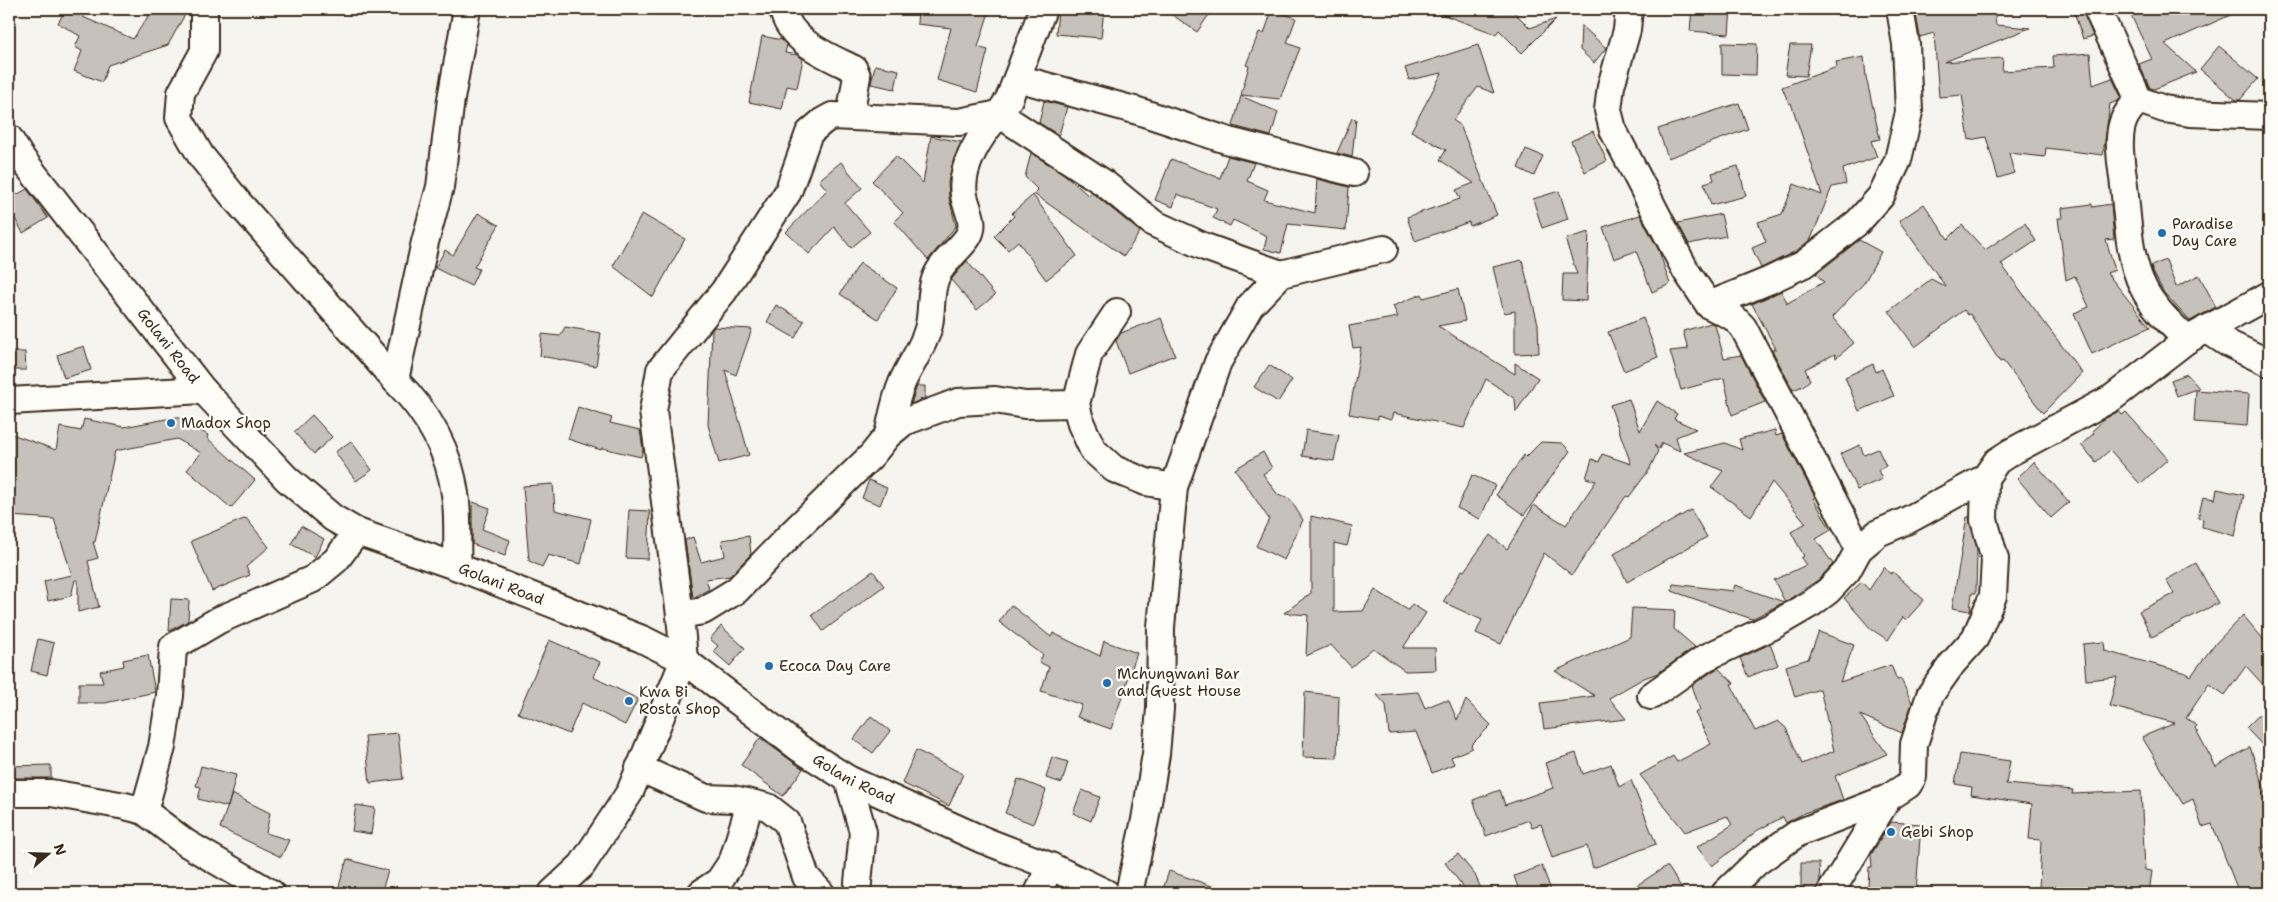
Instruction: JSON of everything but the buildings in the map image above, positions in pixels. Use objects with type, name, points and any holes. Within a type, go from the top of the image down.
[{"type":"street","points":[[204,9],[204,51],[181,93],[179,118],[201,156],[238,202],[395,380],[416,401],[435,430],[445,454],[455,493],[458,567]]},
{"type":"street","points":[[395,380],[425,242],[440,187],[451,100],[467,9]]},
{"type":"street","points":[[782,9],[791,30],[816,49],[854,69],[857,76],[850,116]]},
{"type":"street","points":[[888,435],[901,386],[908,370],[923,347],[928,332],[936,277],[950,255],[969,235],[972,220],[964,196],[962,180],[981,134],[1009,99],[1043,9]]},
{"type":"street","points":[[1628,9],[1627,30],[1611,86],[1608,110],[1613,130],[1686,271],[1709,304],[1733,317],[1743,327],[1859,549]]},
{"type":"street","points":[[1709,304],[1768,281],[1804,264],[1858,222],[1881,196],[1898,160],[1909,112],[1906,44],[1900,9]]},
{"type":"street","points":[[2097,9],[2139,100],[2164,109],[2190,113],[2269,116]]},
{"type":"street","points":[[1017,78],[1138,111],[1229,141],[1354,172]]},
{"type":"street","points":[[2139,100],[2129,110],[2122,125],[2121,153],[2131,251],[2136,272],[2144,290],[2160,314],[2197,335],[2229,344],[2269,363]]},
{"type":"street","points":[[552,893],[581,884],[630,792],[684,660],[680,615],[653,411],[660,370],[724,291],[788,192],[809,133],[823,121],[832,116],[850,116],[959,122],[998,114],[1104,183],[1154,223],[1205,247],[1281,274]]},
{"type":"street","name":"Golani Road","points":[[9,138],[20,156],[203,390],[287,479],[333,518],[357,532],[458,567],[642,639],[684,660],[799,748],[848,779],[983,840],[1050,866],[1106,893]]},
{"type":"street","points":[[1128,893],[1145,820],[1156,754],[1160,710],[1161,627],[1174,487],[1218,362],[1250,306],[1281,274],[1384,249]]},
{"type":"street","points":[[1651,696],[1705,658],[1771,626],[1812,603],[1828,591],[1847,571],[1859,549],[1878,533],[1908,520],[1985,478],[1997,461],[2112,398],[2197,335],[2269,295]]},
{"type":"street","points":[[1117,312],[1089,354],[1076,404],[1081,424],[1093,450],[1114,469],[1146,482],[1174,487]]},
{"type":"street","points":[[9,401],[203,390]]},
{"type":"street","points":[[680,615],[703,611],[737,590],[872,455],[888,435],[904,422],[958,402],[995,400],[1025,404],[1076,404]]},
{"type":"street","points":[[1725,893],[1757,862],[1798,833],[1888,798],[1908,785],[1913,778],[1914,744],[1930,695],[1952,664],[1975,638],[1994,596],[1995,559],[1984,520],[1985,478]]},
{"type":"street","points":[[144,811],[162,747],[170,696],[173,647],[219,620],[313,579],[336,560],[357,532]]},
{"type":"street","points":[[639,768],[706,798],[733,799],[768,807],[787,822],[806,877],[821,893]]},
{"type":"street","points":[[848,779],[863,832],[858,893]]},
{"type":"street","points":[[9,793],[51,793],[144,811],[186,844],[271,893]]},
{"type":"street","points":[[1830,893],[1888,798]]},
{"type":"street","points":[[718,889],[733,860],[750,803]]},
{"type":"street","points":[[1038,893],[1050,866]]},
{"type":"place","name":"Paradise Day Care","points":[[2162,233]]},
{"type":"place","name":"Madox Shop","points":[[171,423]]},
{"type":"place","name":"Ecoca Day Care","points":[[769,666]]},
{"type":"place","name":"Mchungwani Bar and Guest House","points":[[1107,683]]},
{"type":"place","name":"Kwa Bi Rosta Shop","points":[[629,701]]},
{"type":"place","name":"Gebi Shop","points":[[1891,832]]}]
